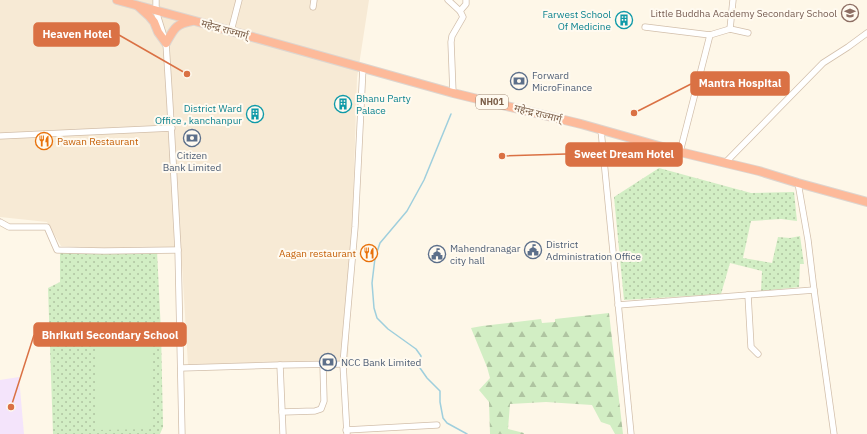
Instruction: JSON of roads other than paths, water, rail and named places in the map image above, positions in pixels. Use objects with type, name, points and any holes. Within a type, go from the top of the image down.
[{"type":"highway","name":"महेन्द्र राज्मार्ग्","points":[[117,0],[453,93],[581,124],[680,152],[759,171],[867,202]]},
{"type":"highway","points":[[136,5],[154,22],[158,32],[166,42],[176,26],[195,21]]},
{"type":"street","points":[[156,0],[156,11],[166,42],[172,128],[178,250],[182,433]]},
{"type":"street","points":[[231,31],[239,0]]},
{"type":"street","points":[[313,7],[314,0]]},
{"type":"street","points":[[448,0],[460,11],[463,17],[452,36],[453,93]]},
{"type":"street","points":[[460,11],[466,4],[466,0]]},
{"type":"street","points":[[730,29],[733,0]]},
{"type":"street","points":[[645,27],[710,35],[730,29],[748,33]]},
{"type":"street","points":[[725,163],[823,63],[867,33]]},
{"type":"street","points":[[680,152],[710,35]]},
{"type":"street","points":[[363,67],[355,227],[343,364],[346,432],[437,425]]},
{"type":"street","points":[[0,136],[172,128]]},
{"type":"street","points":[[600,130],[631,434]]},
{"type":"street","points":[[798,183],[808,240],[834,434]]},
{"type":"street","points":[[0,222],[9,227],[47,227],[57,250],[178,250]]},
{"type":"street","points":[[618,305],[814,290]]},
{"type":"street","points":[[748,295],[751,346],[758,354]]},
{"type":"street","points":[[282,412],[315,411],[321,409],[324,401],[322,364]]},
{"type":"street","points":[[181,368],[343,364]]},
{"type":"street","points":[[280,365],[283,434]]},
{"type":"waterway","points":[[451,114],[424,180],[407,211],[380,243],[375,258],[372,283],[374,308],[377,318],[388,329],[416,349],[421,356],[420,368],[427,378],[440,391],[440,402],[443,418],[447,423],[467,434]]},
{"type":"place","name":"Little Buddha Academy Secondary School","points":[[850,13]]},
{"type":"place","name":"Farwest School Of Medicine","points":[[624,20]]},
{"type":"place","name":"Heaven Hotel","points":[[187,74]]},
{"type":"place","name":"Forward MicroFinance","points":[[519,81]]},
{"type":"place","name":"Bhanu Party Palace","points":[[343,104]]},
{"type":"place","name":"Mantra Hospital","points":[[634,113]]},
{"type":"place","name":"District Ward Office , kanchanpur","points":[[255,114]]},
{"type":"place","name":"Citizen Bank Limited","points":[[192,138]]},
{"type":"place","name":"Pawan Restaurant","points":[[44,141]]},
{"type":"place","name":"Sweet Dream Hotel","points":[[502,156]]},
{"type":"place","name":"District Administration Office","points":[[533,250]]},
{"type":"place","name":"Aagan restaurant","points":[[369,253]]},
{"type":"place","name":"Mahendranagar city hall","points":[[437,254]]},
{"type":"place","name":"NCC Bank Limited","points":[[328,362]]},
{"type":"place","name":"Bhrikuti Secondary School","points":[[11,407]]}]
